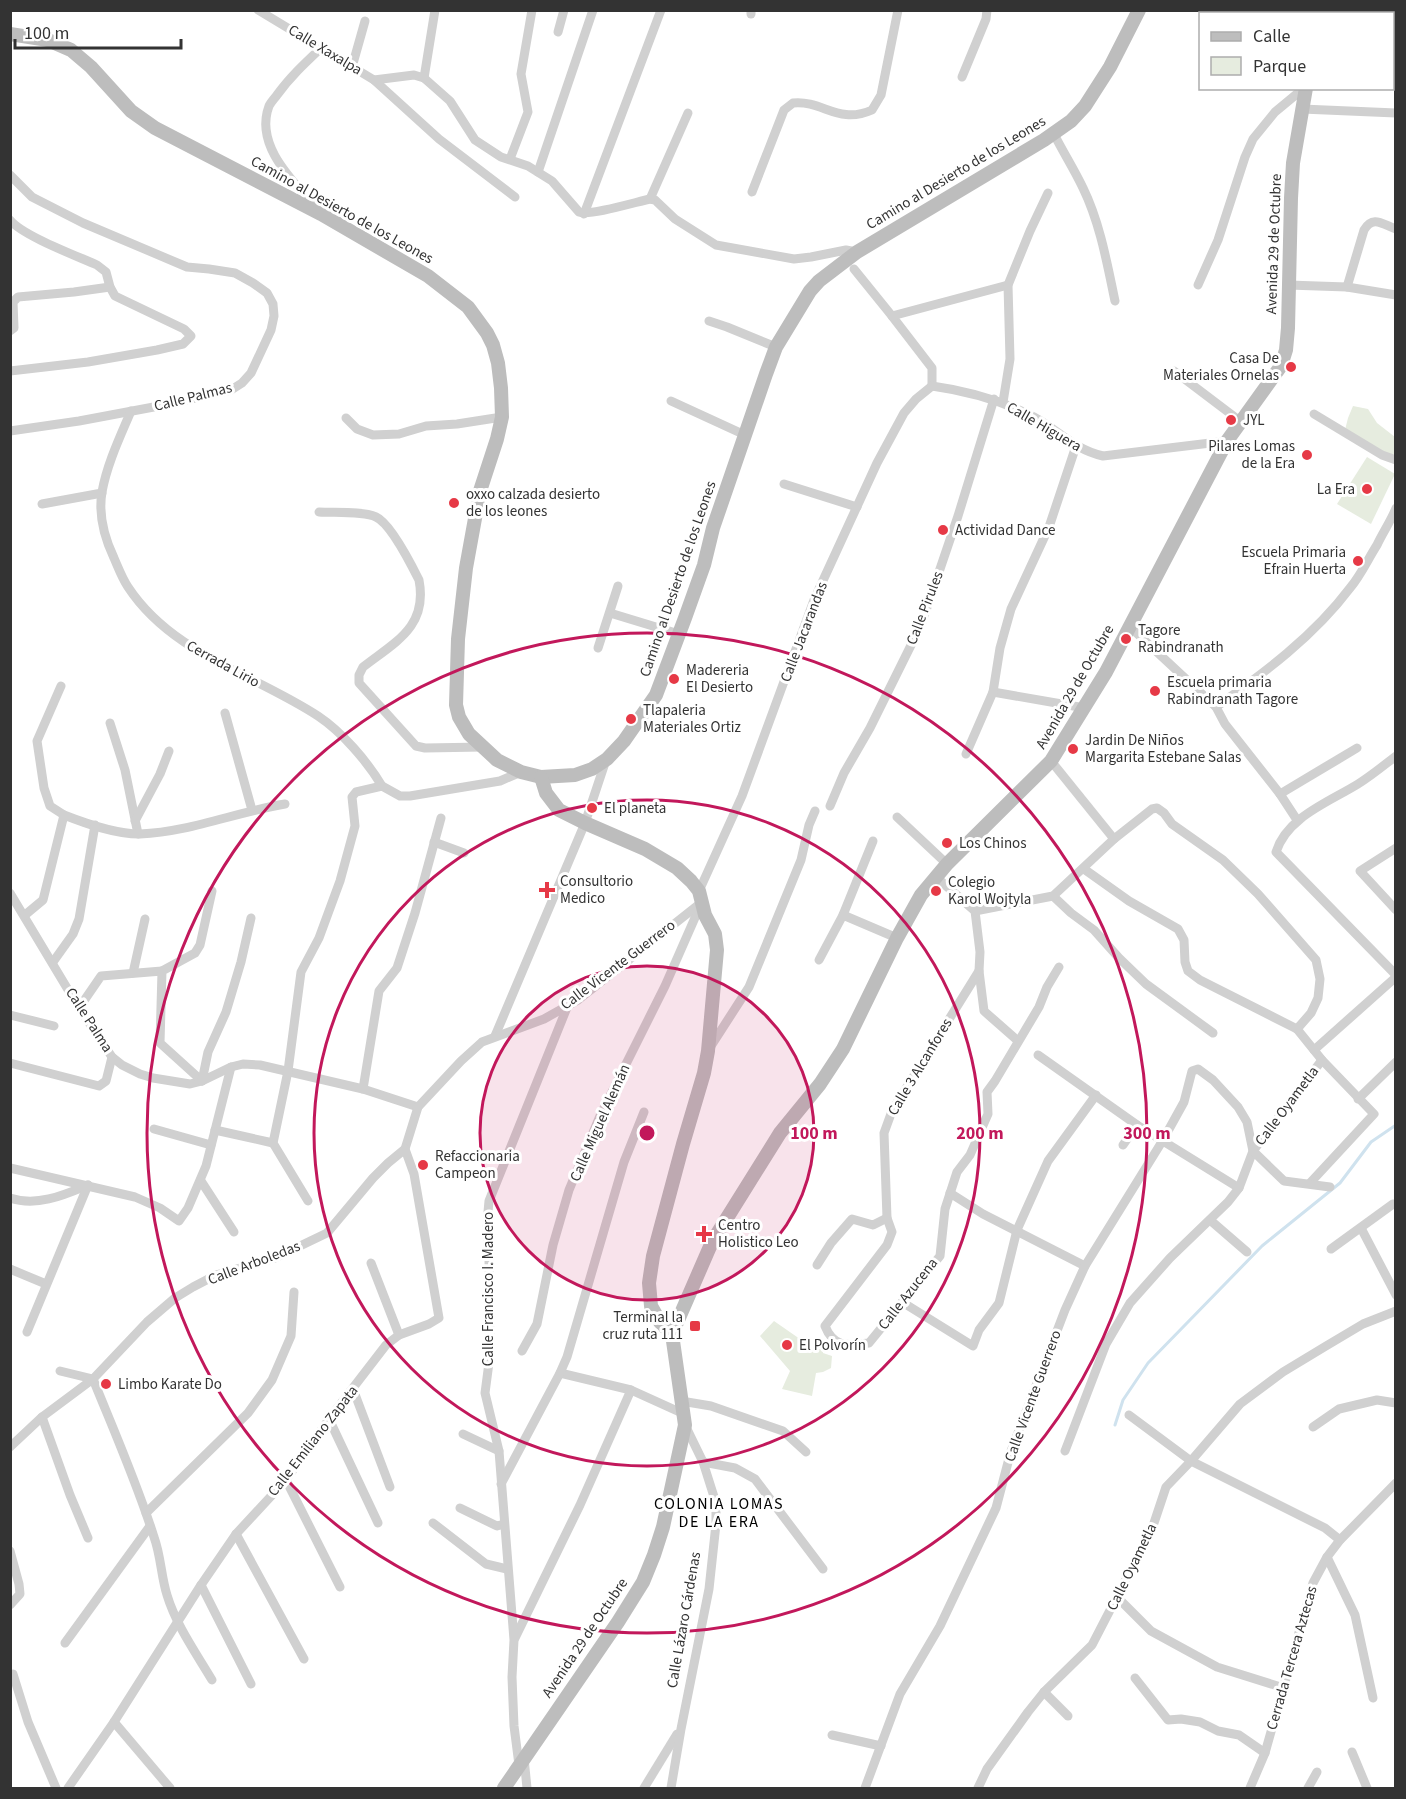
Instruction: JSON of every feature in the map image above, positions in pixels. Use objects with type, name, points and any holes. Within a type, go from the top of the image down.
[{"type":"street","name":"Calle Xaxalpa","points":[[258,10],[374,80],[414,75],[424,78]]},
{"type":"street","points":[[435,10],[424,78],[450,101],[475,140],[501,157],[528,166],[552,181],[575,208],[584,214],[650,199],[655,200],[675,219],[716,245],[794,259],[846,250],[857,252]]},
{"type":"street","points":[[510,159],[528,112],[520,74],[532,10]]},
{"type":"street","points":[[558,32],[564,10]]},
{"type":"street","points":[[538,172],[593,10]]},
{"type":"street","points":[[584,214],[662,10]]},
{"type":"street","points":[[752,192],[784,110],[789,105],[805,103],[838,114],[855,116],[872,110],[881,96],[898,10]]},
{"type":"street","points":[[962,77],[986,19],[987,10]]},
{"type":"street","name":"Camino al Desierto de los Leones","points":[[10,34],[48,40],[71,50],[92,66],[131,111],[155,128],[321,214],[428,276],[468,307],[480,322],[493,345],[501,378],[502,417],[480,491],[466,568],[458,639],[456,705],[464,727],[497,760],[521,772],[541,777],[575,775],[592,769],[607,759],[624,741],[656,695],[704,565],[714,528],[776,347],[810,291],[819,281],[857,252],[1054,134],[1071,121],[1085,106],[1110,67],[1139,10]]},
{"type":"street","points":[[352,67],[365,21]]},
{"type":"street","points":[[321,48],[291,76],[269,105],[266,128],[270,148],[293,181],[321,214]]},
{"type":"street","points":[[374,80],[439,139],[515,197]]},
{"type":"street","points":[[1197,285],[1218,240],[1253,139],[1275,112],[1302,90]]},
{"type":"street","name":"Avenida 29 de Octubre","points":[[672,1334],[712,1242],[780,1133],[820,1084],[843,1049],[897,938],[921,895],[947,864],[1051,761],[1106,672],[1227,441],[1281,366],[1286,350],[1293,163],[1304,90]]},
{"type":"street","points":[[1302,109],[1395,113]]},
{"type":"street","points":[[650,199],[688,113]]},
{"type":"street","points":[[1054,134],[1084,189],[1095,217],[1115,301]]},
{"type":"street","name":"Calle Palmas","points":[[10,175],[32,197],[83,223],[187,267],[210,268],[235,273],[254,283],[267,293],[273,304],[274,316],[271,330],[251,374],[231,390],[79,421],[10,431]]},
{"type":"street","points":[[892,316],[1008,285],[1048,193]]},
{"type":"street","points":[[10,220],[15,226],[29,234],[97,265],[106,272],[110,287],[116,296],[184,329],[191,336],[183,344],[157,350],[88,362],[10,371]]},
{"type":"street","points":[[1347,287],[1367,224],[1377,221],[1395,229]]},
{"type":"street","points":[[854,269],[932,368],[932,386]]},
{"type":"street","name":"Calle Pirules","points":[[830,806],[844,773],[876,717],[921,626],[998,401],[1010,359],[1008,285]]},
{"type":"street","points":[[1288,285],[1347,287],[1395,295]]},
{"type":"street","points":[[10,331],[14,328],[13,302],[18,297],[110,287]]},
{"type":"street","points":[[709,321],[776,347]]},
{"type":"street","points":[[1174,371],[1240,422]]},
{"type":"street","name":"Calle Higuera","points":[[932,386],[957,389],[998,401],[1036,418],[1089,453],[1103,456],[1227,441]]},
{"type":"street","name":"Calle Jacarandas","points":[[700,897],[742,796],[814,600],[877,463],[904,413],[932,386]]},
{"type":"street","points":[[671,401],[745,435]]},
{"type":"street","name":"Cerrada Lirio","points":[[131,411],[109,466],[102,493],[100,516],[105,538],[127,586],[150,614],[184,642],[209,658],[318,716],[372,769],[382,786]]},
{"type":"street","points":[[1314,414],[1382,455],[1395,460]]},
{"type":"street","points":[[346,418],[357,429],[380,435],[502,417]]},
{"type":"street","points":[[966,754],[993,692],[1000,648],[1011,609],[1049,527],[1076,446]]},
{"type":"street","points":[[784,484],[857,507]]},
{"type":"street","points":[[42,504],[102,493]]},
{"type":"street","points":[[1216,707],[1287,654],[1340,600],[1362,569],[1392,518],[1395,508]]},
{"type":"street","points":[[319,512],[376,517],[391,532],[419,580],[418,615],[405,634],[363,667],[359,675],[359,683],[416,746],[425,748],[483,747]]},
{"type":"street","points":[[598,648],[618,586]]},
{"type":"street","points":[[610,613],[679,634]]},
{"type":"street","points":[[1129,626],[1216,707],[1225,724],[1280,794],[1297,820]]},
{"type":"street","points":[[61,686],[37,741],[44,788],[50,806],[64,815],[117,831],[138,834],[177,830],[252,810],[285,804]]},
{"type":"street","points":[[993,692],[1084,708]]},
{"type":"street","points":[[225,712],[252,810]]},
{"type":"street","points":[[110,723],[125,770],[138,834]]},
{"type":"street","points":[[1280,794],[1357,748]]},
{"type":"street","points":[[135,821],[160,774],[169,751]]},
{"type":"street","points":[[1314,1050],[1395,976],[1276,852],[1279,844],[1297,820],[1359,784],[1395,756]]},
{"type":"street","points":[[495,1036],[585,823],[607,759]]},
{"type":"street","points":[[1051,761],[1114,839]]},
{"type":"street","points":[[308,1201],[273,1143],[288,1071],[301,972],[319,938],[340,880],[355,826],[352,797],[356,792],[382,786],[400,796],[410,796],[500,781],[521,772]]},
{"type":"street","points":[[541,777],[546,793],[559,810],[645,849],[676,868],[700,897],[705,915],[715,934],[717,950],[704,1073],[653,1256],[649,1283],[651,1306],[660,1322],[672,1334]]},
{"type":"street","points":[[975,911],[1053,896],[1114,839],[1152,809],[1157,808],[1172,824],[1223,860],[1258,894],[1316,960],[1320,979],[1318,998],[1311,1013],[1297,1029]]},
{"type":"street","points":[[708,1051],[749,987],[801,860],[814,811]]},
{"type":"street","points":[[25,915],[43,900],[64,815]]},
{"type":"street","points":[[897,817],[947,864]]},
{"type":"street","points":[[363,1089],[379,991],[397,968],[441,818]]},
{"type":"street","points":[[53,962],[73,933],[79,919],[95,825]]},
{"type":"street","points":[[819,960],[843,915],[873,841]]},
{"type":"street","points":[[434,842],[464,853]]},
{"type":"street","points":[[1395,848],[1360,871],[1395,910]]},
{"type":"street","points":[[1084,869],[1129,901],[1178,929],[1184,940],[1185,962],[1188,971],[1200,980],[1297,1029],[1322,1060],[1374,1114],[1310,1183]]},
{"type":"street","points":[[936,876],[975,911],[984,1011],[1018,1041]]},
{"type":"street","points":[[79,1008],[101,976],[162,971],[195,953],[200,945],[212,891]]},
{"type":"street","name":"Calle Palma","points":[[10,893],[79,1008],[112,1057],[122,1065],[153,1078],[190,1084],[202,1082],[231,1067],[243,1064],[260,1065],[363,1089],[418,1107]]},
{"type":"street","points":[[1053,896],[1094,930],[1146,984],[1213,1034]]},
{"type":"street","name":"Calle Vicente Guerrero","points":[[418,1107],[482,1042],[544,1018],[578,1000],[700,897]]},
{"type":"street","name":"Calle Miguel Alemán","points":[[522,1351],[537,1324],[553,1245],[569,1190],[600,1116],[665,986],[700,897]]},
{"type":"street","points":[[843,915],[897,938]]},
{"type":"street","points":[[202,1082],[208,1052],[226,1012],[241,962],[251,918]]},
{"type":"street","points":[[134,973],[145,919]]},
{"type":"street","name":"Calle Azucena","points":[[825,1326],[829,1336],[840,1344],[869,1343],[940,1256],[945,1209],[957,1172],[970,1155],[988,1114],[987,1092],[1039,1007],[1059,967]]},
{"type":"street","points":[[162,971],[160,1043],[202,1082]]},
{"type":"street","name":"Calle 3 Alcanfores","points":[[825,1326],[886,1245],[892,1232],[887,1218],[884,1133],[892,1111],[979,971]]},
{"type":"street","name":"Calle Francisco I. Madero","points":[[527,1788],[514,1726],[512,1677],[514,1640],[499,1451],[486,1393],[489,1355],[487,1223],[489,1201],[568,1005]]},
{"type":"street","points":[[10,1015],[54,1026]]},
{"type":"street","points":[[1038,1055],[1137,1125],[1239,1188]]},
{"type":"street","points":[[10,1063],[99,1086],[106,1081],[112,1057]]},
{"type":"street","name":"Calle Oyametla","points":[[1065,1451],[1106,1344],[1130,1303],[1170,1258],[1210,1220],[1239,1188],[1253,1151],[1322,1060]]},
{"type":"street","points":[[1358,1099],[1395,1062]]},
{"type":"street","points":[[10,1168],[135,1197],[160,1208],[178,1221],[188,1208],[206,1166],[231,1067]]},
{"type":"street","name":"Calle Vicente Guerrero","points":[[865,1788],[900,1694],[940,1626],[996,1508],[1011,1450],[1065,1310],[1085,1266],[1184,1102],[1192,1071],[1198,1069],[1213,1080],[1238,1107],[1247,1122],[1253,1151]]},
{"type":"street","points":[[902,1302],[973,1346],[980,1330],[999,1303],[1017,1230],[1048,1161],[1096,1095]]},
{"type":"street","points":[[405,1149],[418,1107]]},
{"type":"street","points":[[501,1484],[567,1357],[624,1162],[644,1112]]},
{"type":"street","points":[[1124,1144],[1137,1125]]},
{"type":"street","points":[[154,1129],[211,1145]]},
{"type":"street","points":[[215,1130],[273,1143]]},
{"type":"street","name":"Calle Emiliano Zapata","points":[[68,1788],[114,1722],[236,1534],[285,1480],[386,1344],[399,1335],[439,1318],[414,1174],[405,1149]]},
{"type":"street","name":"Calle Arboledas","points":[[10,1447],[42,1417],[93,1379],[147,1322],[175,1298],[216,1275],[275,1258],[327,1233],[373,1178],[405,1149]]},
{"type":"street","points":[[1253,1151],[1284,1181],[1330,1187]]},
{"type":"street","points":[[201,1180],[234,1232]]},
{"type":"street","points":[[10,1198],[30,1202],[59,1197],[88,1185]]},
{"type":"street","points":[[27,1332],[88,1185]]},
{"type":"street","points":[[950,1193],[983,1214],[1085,1266]]},
{"type":"street","points":[[1331,1249],[1393,1204]]},
{"type":"street","points":[[817,1265],[831,1243],[852,1220],[873,1225],[887,1218]]},
{"type":"street","points":[[1210,1220],[1247,1252]]},
{"type":"street","points":[[1361,1228],[1395,1295]]},
{"type":"street","points":[[371,1263],[399,1335]]},
{"type":"street","points":[[10,1269],[46,1284]]},
{"type":"street","points":[[146,1514],[248,1413],[272,1380],[291,1336],[294,1293]]},
{"type":"street","name":"Calle Oyametla","points":[[978,1788],[987,1769],[1044,1692],[1092,1645],[1152,1529],[1166,1487],[1240,1404],[1283,1372],[1336,1340],[1363,1324],[1395,1311]]},
{"type":"street","name":"Calle Lázaro Cárdenas","points":[[672,1334],[684,1413],[716,1503],[709,1590],[681,1729],[674,1788]]},
{"type":"street","points":[[60,1371],[93,1379],[146,1514],[162,1565],[167,1595],[178,1623],[212,1680]]},
{"type":"street","points":[[560,1373],[631,1389],[684,1413],[711,1406],[783,1431],[806,1452]]},
{"type":"street","points":[[353,1389],[390,1487]]},
{"type":"street","points":[[514,1640],[580,1505],[631,1389]]},
{"type":"street","points":[[1313,1427],[1339,1408],[1377,1400],[1395,1402]]},
{"type":"street","name":"Avenida 29 de Octubre","points":[[504,1788],[643,1582],[663,1527],[684,1413]]},
{"type":"street","points":[[1129,1415],[1191,1461],[1325,1528],[1340,1540]]},
{"type":"street","points":[[42,1417],[88,1538]]},
{"type":"street","points":[[329,1419],[378,1523]]},
{"type":"street","points":[[463,1434],[499,1451]]},
{"type":"street","points":[[703,1462],[735,1468],[755,1479],[823,1569]]},
{"type":"street","points":[[285,1480],[340,1587]]},
{"type":"street","name":"Cerrada Tercera Aztecas","points":[[1250,1788],[1265,1753],[1313,1583],[1327,1557],[1340,1540],[1395,1483]]},
{"type":"street","points":[[460,1508],[497,1526],[504,1524]]},
{"type":"street","points":[[434,1523],[486,1564],[507,1569]]},
{"type":"street","points":[[65,1643],[150,1526]]},
{"type":"street","points":[[236,1534],[304,1659]]},
{"type":"street","points":[[10,1551],[20,1594],[10,1605]]},
{"type":"street","points":[[1327,1557],[1355,1616],[1373,1698]]},
{"type":"street","points":[[201,1585],[251,1684]]},
{"type":"street","points":[[1118,1598],[1151,1631],[1207,1662],[1284,1688]]},
{"type":"street","points":[[13,1674],[28,1722],[56,1788]]},
{"type":"street","points":[[1135,1678],[1168,1720],[1181,1719],[1200,1722],[1218,1731],[1239,1735],[1265,1753]]},
{"type":"street","points":[[1044,1692],[1068,1716]]},
{"type":"street","points":[[114,1722],[170,1788]]},
{"type":"street","points":[[644,1788],[681,1729]]},
{"type":"street","points":[[831,1735],[881,1746]]},
{"type":"street","points":[[1352,1752],[1367,1788]]},
{"type":"street","points":[[1308,1788],[1317,1772]]},
{"type":"green space","points":[[1353,406],[1368,409],[1377,423],[1395,437],[1395,455],[1386,454],[1345,430]]},
{"type":"green space","name":"La Era","points":[[1367,457],[1395,474],[1371,524],[1337,504]]},
{"type":"green space","name":"El Polvorín","points":[[774,1321],[810,1346],[818,1343],[823,1346],[823,1353],[832,1356],[831,1368],[816,1373],[812,1396],[782,1389],[790,1371],[760,1336]]},
{"type":"waterway","points":[[1115,1425],[1123,1400],[1148,1363],[1262,1246],[1340,1183],[1371,1142],[1396,1125]]},
{"type":"place","name":"Casa De Materiales Ornelas","points":[[1291,367]]},
{"type":"place","name":"JYL","points":[[1231,420]]},
{"type":"place","name":"Pilares Lomas de la Era","points":[[1307,455]]},
{"type":"place","name":"La Era","points":[[1367,489]]},
{"type":"place","name":"oxxo calzada desierto de los leones","points":[[454,503]]},
{"type":"place","name":"Actividad Dance","points":[[943,530]]},
{"type":"place","name":"Escuela Primaria Efrain Huerta","points":[[1358,561]]},
{"type":"place","name":"Tagore Rabindranath","points":[[1126,639]]},
{"type":"place","name":"Madereria El Desierto","points":[[674,679]]},
{"type":"place","name":"Escuela primaria Rabindranath Tagore","points":[[1155,691]]},
{"type":"place","name":"Tlapaleria Materiales Ortiz","points":[[631,719]]},
{"type":"place","name":"Jardin De Niños Margarita Estebane Salas","points":[[1073,749]]},
{"type":"place","name":"El planeta","points":[[592,808]]},
{"type":"place","name":"Los Chinos","points":[[947,843]]},
{"type":"place","name":"Consultorio Medico","points":[[547,890]]},
{"type":"place","name":"Colegio Karol Wojtyla","points":[[936,891]]},
{"type":"place","name":"Refaccionaria Campeon","points":[[423,1165]]},
{"type":"place","name":"Centro Holistico Leo","points":[[704,1234]]},
{"type":"place","name":"Terminal la cruz ruta 111","points":[[695,1326]]},
{"type":"place","name":"El Polvorín","points":[[787,1345]]},
{"type":"place","name":"Limbo Karate Do","points":[[106,1384]]},
{"type":"district","name":"COLONIA LOMAS DE LA ERA","points":[[719,1513]]}]
